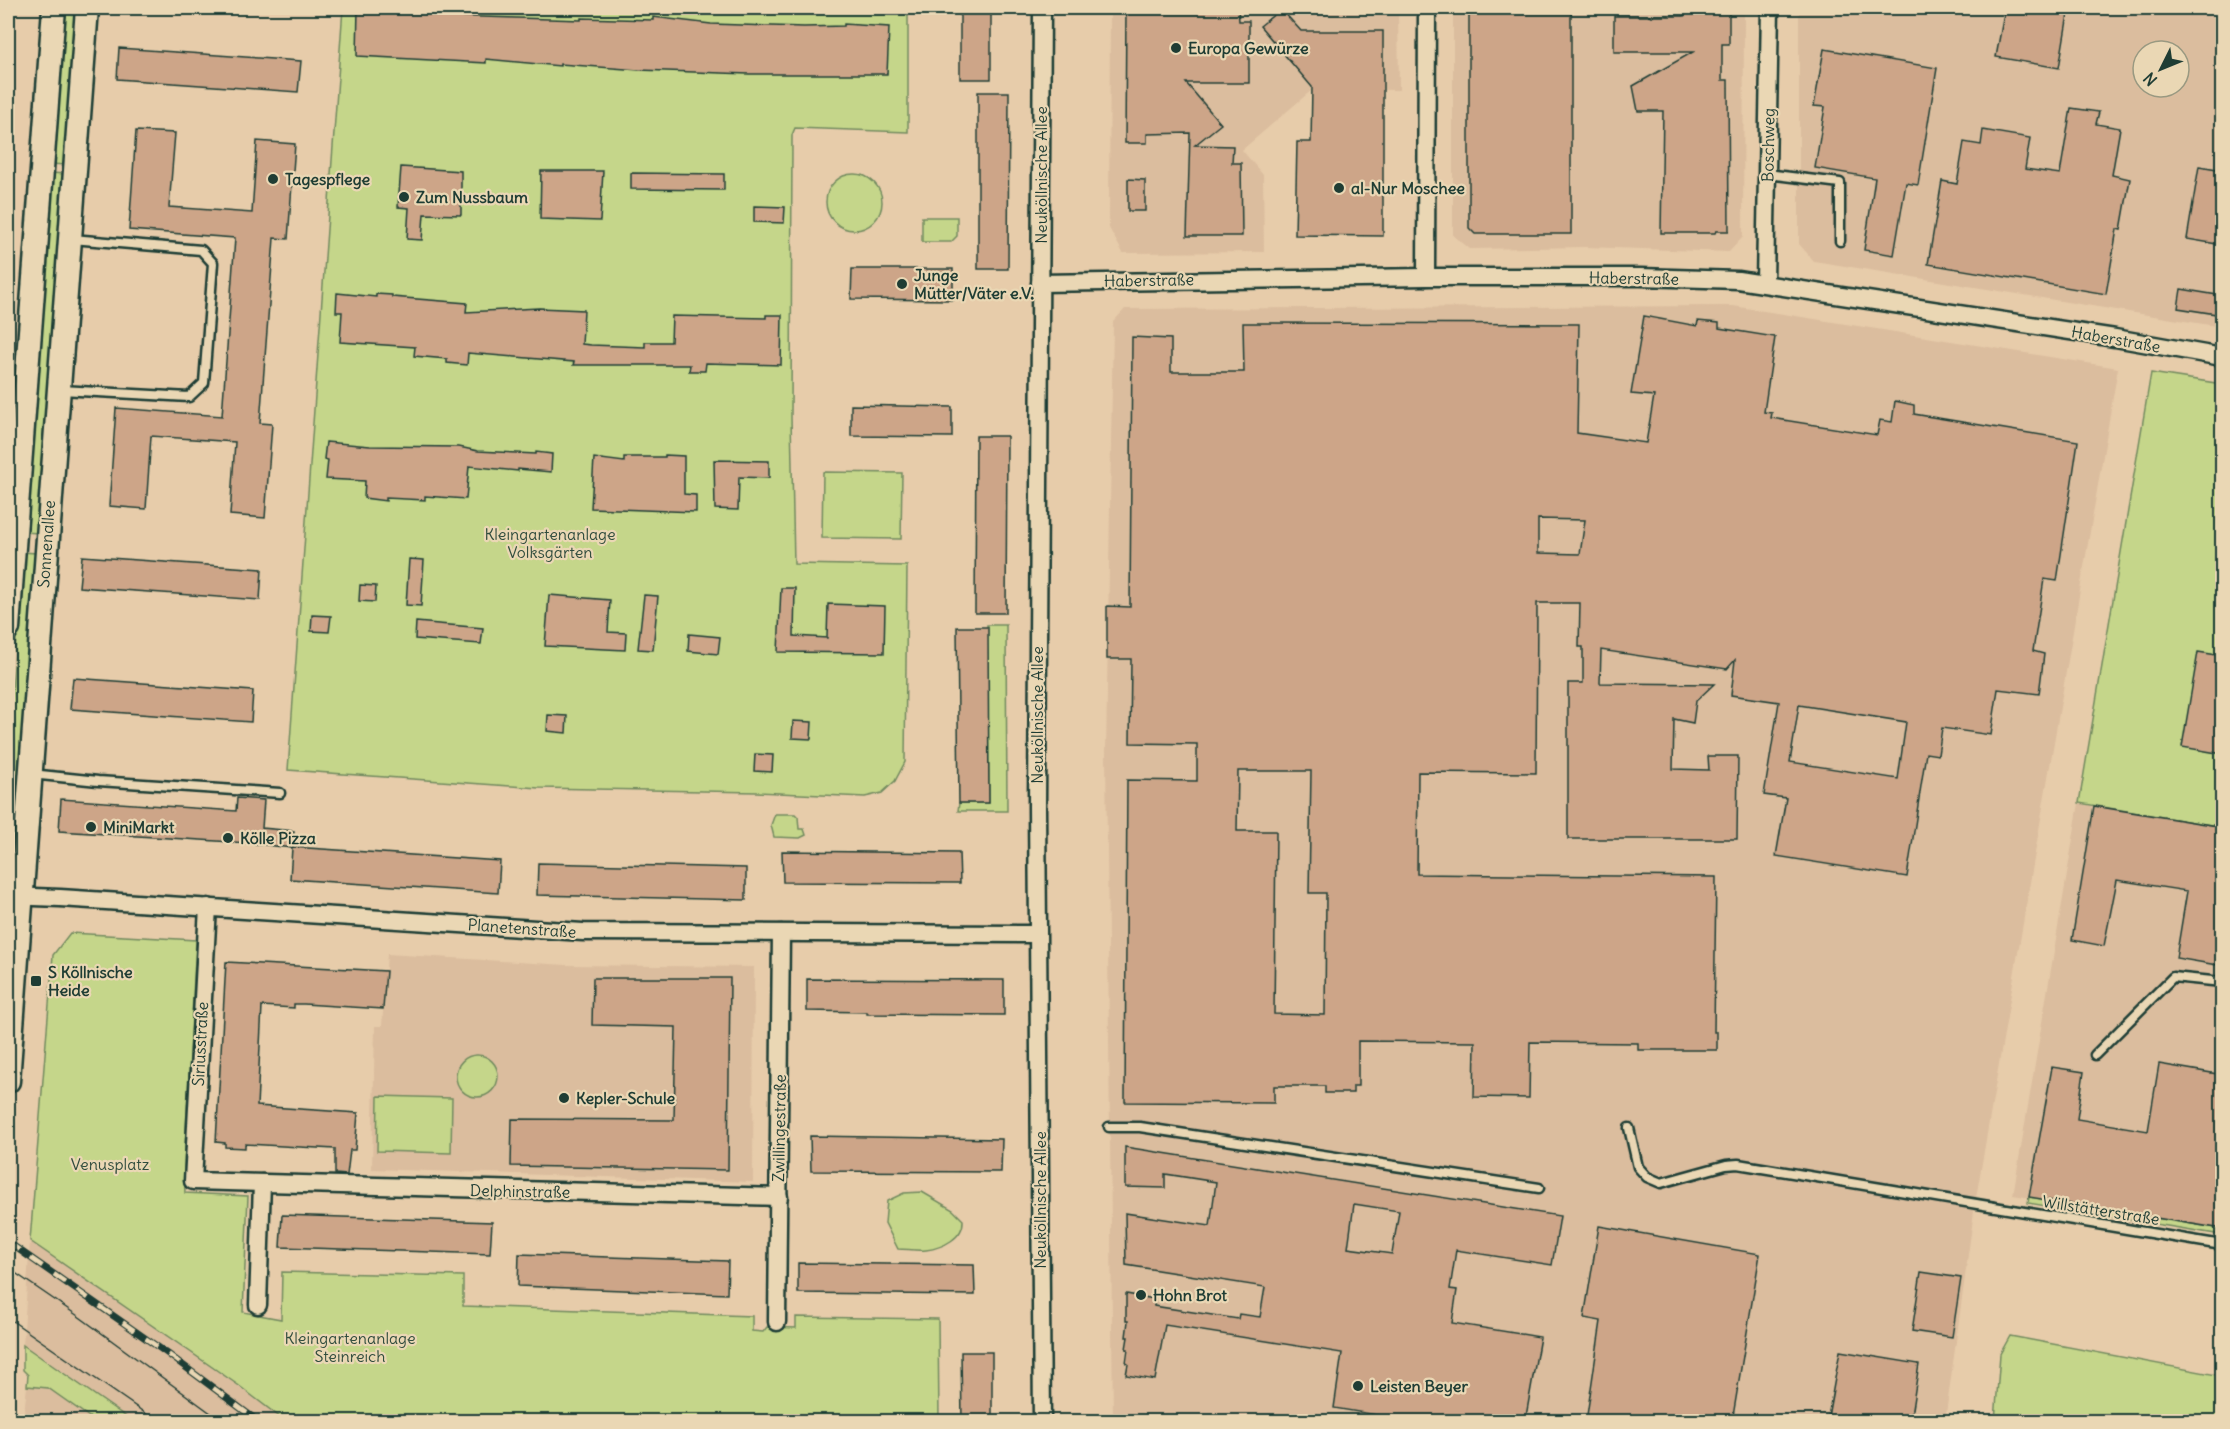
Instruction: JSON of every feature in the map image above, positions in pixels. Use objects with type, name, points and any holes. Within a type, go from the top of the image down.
[{"type":"main road","name":"Sonnenallee","points":[[8,628],[19,431],[54,8]]},
{"type":"main road","name":"Sonnenallee","points":[[8,1081],[14,896],[30,774],[87,8]]},
{"type":"street","name":"Neuköllnische Allee","points":[[1042,8],[1037,934],[1042,1422]]},
{"type":"street","points":[[1426,277],[1427,8]]},
{"type":"street","name":"Boschweg","points":[[1765,283],[1770,8]]},
{"type":"street","name":"Haberstraße","points":[[1040,283],[1426,277],[1640,277],[1738,280],[2103,336],[2223,357]]},
{"type":"street","name":"Planetenstraße","points":[[14,896],[583,932],[1037,934]]},
{"type":"street","name":"Siriusstraße","points":[[193,1181],[208,907]]},
{"type":"street","name":"Zwillingestraße","points":[[777,1322],[781,933]]},
{"type":"street","name":"Delphinstraße","points":[[193,1181],[778,1197]]},
{"type":"street","points":[[258,1305],[262,1184]]},
{"type":"lane","points":[[1767,174],[1840,183],[1840,241]]},
{"type":"lane","points":[[58,390],[189,397],[204,382],[213,274],[213,263],[201,250],[69,238]]},
{"type":"lane","points":[[30,774],[98,781],[280,793]]},
{"type":"lane","points":[[2095,1055],[2173,977],[2223,982]]},
{"type":"lane","points":[[1109,1127],[1140,1127],[1539,1188]]},
{"type":"lane","name":"Willstätterstraße","points":[[1629,1128],[1638,1167],[1647,1177],[1661,1182],[1725,1165],[1738,1164],[2223,1245]]},
{"type":"shaded area","points":[[1110,8],[1398,8],[1399,90],[1313,89],[1242,150],[1263,175],[1264,252],[1123,253],[1109,228]]},
{"type":"shaded area","points":[[1453,8],[1744,8],[1743,237],[1729,252],[1585,247],[1470,249],[1453,235]]},
{"type":"shaded area","points":[[1799,8],[2222,8],[2222,327],[1814,261],[1799,244]]},
{"type":"shaded area","points":[[1733,306],[2118,368],[1975,1204],[1945,1421],[1113,1421],[1106,753],[1113,322],[1125,309]]},
{"type":"shaded area","points":[[2079,803],[2222,827],[2222,1229],[2013,1195]]},
{"type":"shaded area","name":"Kepler-Schule","points":[[387,954],[566,965],[754,967],[753,1182],[372,1169],[375,1026],[382,1026]]},
{"type":"shaded area","points":[[30,1241],[238,1385],[285,1421],[132,1421],[23,1345]]},
{"type":"shaded area","points":[[27,1386],[48,1388],[95,1421],[23,1422]]},
{"type":"green space","points":[[64,8],[77,8],[65,165],[52,164]]},
{"type":"green space","name":"Kleingartenanlage Volksgärten","points":[[343,8],[908,8],[908,132],[795,128],[792,135],[791,417],[794,564],[907,566],[905,762],[895,781],[882,793],[865,797],[757,792],[539,788],[288,770]]},
{"type":"green space","points":[[51,173],[65,174],[38,533],[24,532]]},
{"type":"green space","points":[[854,174],[865,176],[874,182],[880,191],[882,202],[880,213],[874,222],[865,228],[854,230],[843,228],[834,222],[828,213],[826,202],[828,191],[834,182],[843,176]]},
{"type":"green space","points":[[922,217],[957,217],[957,236],[951,242],[922,242]]},
{"type":"green space","points":[[2151,373],[2222,384],[2222,827],[2079,803]]},
{"type":"green space","points":[[823,472],[902,473],[901,539],[822,538]]},
{"type":"green space","points":[[22,552],[36,553],[14,858],[8,857],[8,750]]},
{"type":"green space","points":[[987,625],[1006,625],[1007,811],[958,811],[959,803],[989,803]]},
{"type":"green space","points":[[775,814],[795,814],[798,817],[799,829],[804,829],[806,835],[800,838],[774,837],[771,825]]},
{"type":"green space","points":[[70,933],[196,940],[184,1167],[185,1193],[248,1196],[243,1312],[281,1319],[282,1272],[463,1276],[463,1306],[752,1316],[752,1331],[763,1332],[767,1327],[796,1328],[796,1317],[938,1319],[939,1421],[285,1421],[238,1385],[30,1241],[53,955]]},
{"type":"green space","points":[[477,1055],[485,1056],[492,1061],[497,1068],[497,1084],[492,1091],[485,1096],[477,1097],[469,1096],[462,1091],[457,1084],[456,1076],[457,1068],[462,1061],[469,1056]]},
{"type":"green space","points":[[378,1096],[452,1098],[451,1153],[377,1151]]},
{"type":"green space","points":[[922,1192],[953,1210],[963,1220],[960,1232],[951,1241],[932,1249],[898,1249],[885,1223],[887,1201],[904,1193]]},
{"type":"green space","points":[[2029,1197],[2222,1229],[2222,1235],[2028,1203]]},
{"type":"green space","points":[[2010,1336],[2222,1376],[2222,1421],[1995,1421],[2000,1354]]},
{"type":"green space","points":[[23,1345],[132,1421],[95,1421],[48,1388],[27,1386],[28,1375],[23,1370]]},
{"type":"building","points":[[358,8],[449,13],[449,16],[581,20],[581,18],[653,20],[653,17],[711,24],[804,27],[844,26],[844,24],[889,27],[887,74],[749,74],[639,70],[560,64],[560,66],[486,59],[486,63],[357,56]]},
{"type":"building","points":[[960,8],[991,8],[991,79],[960,79]]},
{"type":"building","points":[[1126,8],[1238,8],[1239,21],[1249,21],[1249,83],[1186,83],[1221,124],[1195,145],[1233,146],[1232,163],[1241,163],[1242,236],[1187,236],[1190,133],[1147,134],[1147,143],[1125,143]]},
{"type":"building","points":[[1469,8],[1571,8],[1571,234],[1475,234],[1469,228]]},
{"type":"building","points":[[1684,8],[1729,8],[1729,44],[1722,44],[1722,80],[1728,80],[1729,231],[1661,233],[1663,111],[1638,111],[1633,86],[1693,52],[1614,52],[1614,16],[1684,16]]},
{"type":"building","points":[[2005,8],[2069,8],[2059,68],[1996,57]]},
{"type":"building","name":"al-Nur Moschee","points":[[1281,9],[1301,31],[1383,31],[1383,236],[1295,235],[1297,142],[1311,142],[1312,87],[1260,26]]},
{"type":"building","points":[[119,48],[301,61],[298,92],[117,79]]},
{"type":"building","points":[[1824,49],[1937,68],[1918,185],[1906,183],[1894,255],[1864,250],[1875,178],[1815,168],[1825,107],[1814,106]]},
{"type":"building","points":[[978,92],[1009,92],[1008,269],[978,269]]},
{"type":"building","points":[[2071,108],[2099,112],[2096,124],[2120,128],[2112,175],[2130,179],[2121,230],[2117,229],[2106,294],[1928,264],[1942,181],[1957,184],[1964,142],[1981,145],[1983,130],[2030,138],[2025,169],[2060,174]]},
{"type":"building","points":[[136,131],[175,133],[169,207],[252,213],[257,141],[295,144],[288,239],[274,238],[260,423],[272,424],[265,518],[230,515],[235,442],[151,436],[146,509],[109,506],[116,408],[222,416],[235,238],[129,230]]},
{"type":"building","points":[[2199,166],[2223,170],[2223,184],[2216,221],[2223,222],[2223,245],[2187,239]]},
{"type":"building","points":[[401,167],[461,171],[461,215],[424,214],[422,240],[407,239],[409,208],[398,207]]},
{"type":"building","points":[[541,171],[603,171],[600,221],[540,219]]},
{"type":"building","points":[[631,173],[724,174],[724,190],[631,189]]},
{"type":"building","points":[[1128,179],[1145,180],[1145,211],[1128,211]]},
{"type":"building","points":[[754,206],[785,207],[784,223],[754,222]]},
{"type":"building","name":"Junge Mütter/Väter e.V.","points":[[852,269],[953,269],[953,300],[851,299]]},
{"type":"building","points":[[2181,289],[2223,296],[2223,315],[2178,308]]},
{"type":"building","points":[[337,293],[376,297],[376,294],[392,295],[392,297],[467,303],[466,312],[539,308],[584,310],[582,344],[591,345],[645,347],[645,342],[671,342],[672,316],[766,318],[766,315],[782,315],[781,365],[706,363],[705,371],[689,371],[690,365],[573,365],[574,362],[468,353],[467,365],[447,363],[447,359],[414,356],[415,347],[340,342],[342,312],[336,312]]},
{"type":"building","points":[[1644,316],[1697,326],[1698,321],[1719,323],[1719,328],[1775,337],[1764,412],[1772,413],[1771,418],[1877,435],[1880,420],[1892,422],[1895,401],[1914,405],[1914,414],[2078,441],[2057,581],[2044,579],[2033,651],[2044,654],[2039,694],[1998,689],[1991,735],[1942,728],[1938,755],[1926,753],[1907,877],[1776,856],[1786,798],[1764,795],[1779,702],[1731,695],[1735,660],[1727,669],[1601,650],[1600,683],[1714,684],[1696,701],[1693,723],[1674,719],[1673,769],[1709,770],[1708,756],[1738,756],[1737,839],[1568,839],[1568,683],[1583,683],[1583,647],[1579,647],[1580,603],[1537,603],[1536,773],[1418,772],[1417,874],[1716,877],[1714,1032],[1717,1032],[1717,1050],[1638,1050],[1638,1043],[1530,1042],[1529,1098],[1474,1097],[1475,1042],[1358,1041],[1358,1086],[1353,1086],[1353,1093],[1325,1093],[1325,1086],[1274,1086],[1274,1103],[1125,1102],[1127,780],[1197,781],[1197,744],[1130,743],[1131,659],[1107,659],[1107,606],[1130,607],[1132,337],[1171,339],[1171,372],[1244,372],[1243,323],[1579,324],[1577,433],[1646,443],[1654,396],[1631,394]],"holes":[[[1538,519],[1585,520],[1580,554],[1538,553]],[[1799,705],[1906,722],[1898,779],[1790,762]],[[1238,771],[1311,771],[1309,893],[1326,893],[1325,1015],[1274,1014],[1276,831],[1237,831]]]},
{"type":"building","points":[[851,405],[952,407],[952,437],[851,436]]},
{"type":"building","points":[[976,436],[1007,436],[1006,613],[975,613]]},
{"type":"building","points":[[326,442],[370,446],[459,447],[478,451],[552,454],[551,472],[469,466],[466,499],[425,496],[425,500],[386,498],[386,501],[364,498],[365,481],[326,479],[328,460],[324,459]]},
{"type":"building","points":[[665,455],[684,456],[684,494],[696,495],[696,512],[591,508],[594,458],[624,462],[624,457],[665,457]]},
{"type":"building","points":[[714,460],[769,461],[769,478],[739,477],[738,510],[715,509]]},
{"type":"building","points":[[82,556],[262,569],[260,600],[79,587]]},
{"type":"building","points":[[409,559],[424,560],[421,606],[406,605]]},
{"type":"building","points":[[360,585],[376,586],[375,602],[359,601]]},
{"type":"building","points":[[781,588],[795,588],[794,636],[827,638],[828,604],[885,606],[884,653],[778,652]]},
{"type":"building","points":[[549,595],[610,600],[608,632],[626,633],[625,650],[545,646]]},
{"type":"building","points":[[644,595],[658,596],[653,650],[638,649]]},
{"type":"building","points":[[312,615],[331,616],[329,632],[311,631]]},
{"type":"building","points":[[416,622],[483,628],[481,644],[415,639]]},
{"type":"building","points":[[957,627],[988,627],[989,803],[959,803]]},
{"type":"building","points":[[689,634],[720,637],[718,654],[688,651]]},
{"type":"building","points":[[2198,652],[2223,656],[2223,754],[2182,747]]},
{"type":"building","points":[[73,678],[253,691],[251,722],[70,709]]},
{"type":"building","points":[[548,715],[567,716],[566,733],[547,731]]},
{"type":"building","points":[[793,721],[812,722],[811,739],[792,738]]},
{"type":"building","points":[[755,754],[773,755],[772,772],[754,771]]},
{"type":"building","points":[[237,798],[264,800],[262,828],[294,831],[293,847],[500,861],[498,893],[290,879],[292,848],[59,831],[61,799],[236,811]]},
{"type":"building","points":[[2094,806],[2223,827],[2223,966],[2176,958],[2187,891],[2117,880],[2104,946],[2072,940]]},
{"type":"building","points":[[782,851],[959,853],[960,883],[783,882]]},
{"type":"building","points":[[538,863],[746,868],[746,900],[537,895]]},
{"type":"building","points":[[226,962],[386,971],[383,1009],[304,1004],[294,1004],[294,1008],[262,1006],[257,1106],[358,1113],[355,1150],[350,1150],[347,1175],[335,1174],[335,1149],[245,1144],[245,1148],[225,1147],[225,1143],[216,1142]]},
{"type":"building","points":[[593,978],[730,978],[728,1170],[511,1166],[512,1119],[674,1120],[676,1027],[592,1025]]},
{"type":"building","points":[[807,979],[1004,980],[1004,1015],[807,1011]]},
{"type":"building","points":[[2159,1064],[2223,1075],[2223,1229],[2029,1197],[2052,1067],[2084,1072],[2077,1119],[2148,1131]]},
{"type":"building","points":[[810,1136],[1002,1139],[1001,1172],[811,1171]]},
{"type":"building","points":[[1125,1147],[1560,1216],[1552,1265],[1456,1250],[1450,1289],[1457,1290],[1452,1323],[1540,1337],[1525,1422],[1419,1422],[1334,1408],[1342,1353],[1165,1325],[1155,1380],[1126,1375],[1128,1321],[1126,1321],[1126,1294],[1154,1299],[1154,1306],[1238,1319],[1239,1314],[1260,1317],[1265,1287],[1126,1265],[1125,1213],[1210,1226],[1216,1182],[1165,1174],[1165,1188],[1125,1187]],"holes":[[[1354,1204],[1399,1211],[1392,1254],[1348,1248]]]},
{"type":"building","points":[[282,1215],[492,1222],[490,1254],[280,1247]]},
{"type":"building","points":[[1599,1226],[1760,1254],[1732,1422],[1586,1422],[1601,1321],[1584,1318]]},
{"type":"building","points":[[519,1254],[728,1261],[727,1294],[518,1286]]},
{"type":"building","points":[[798,1263],[974,1265],[975,1295],[798,1293]]},
{"type":"building","points":[[1921,1272],[1961,1278],[1952,1337],[1912,1331]]},
{"type":"building","points":[[1840,1351],[1919,1364],[1910,1422],[1827,1422]]},
{"type":"building","points":[[961,1352],[992,1352],[992,1422],[962,1422]]},
{"type":"tram line","points":[[8,1268],[81,1318],[223,1422]]},
{"type":"tram line","points":[[8,1318],[158,1422]]},
{"type":"railway","points":[[8,1242],[168,1354],[259,1422]]},
{"type":"place","name":"Europa Gewürze","points":[[1176,48]]},
{"type":"place","name":"Tagespflege","points":[[273,179]]},
{"type":"place","name":"al-Nur Moschee","points":[[1339,188]]},
{"type":"place","name":"Zum Nussbaum","points":[[404,197]]},
{"type":"place","name":"Junge Mütter/Väter e.V.","points":[[902,284]]},
{"type":"place","name":"MiniMarkt","points":[[91,827]]},
{"type":"place","name":"Kölle Pizza","points":[[228,838]]},
{"type":"place","name":"S Köllnische Heide","points":[[36,981]]},
{"type":"place","name":"Kepler-Schule","points":[[564,1098]]},
{"type":"place","name":"Hohn Brot","points":[[1141,1295]]},
{"type":"place","name":"Leisten Beyer","points":[[1358,1386]]},
{"type":"park label","name":"Venusplatz","points":[[110,1164]]},
{"type":"park label","name":"Kleingartenanlage Steinreich","points":[[350,1347]]}]
